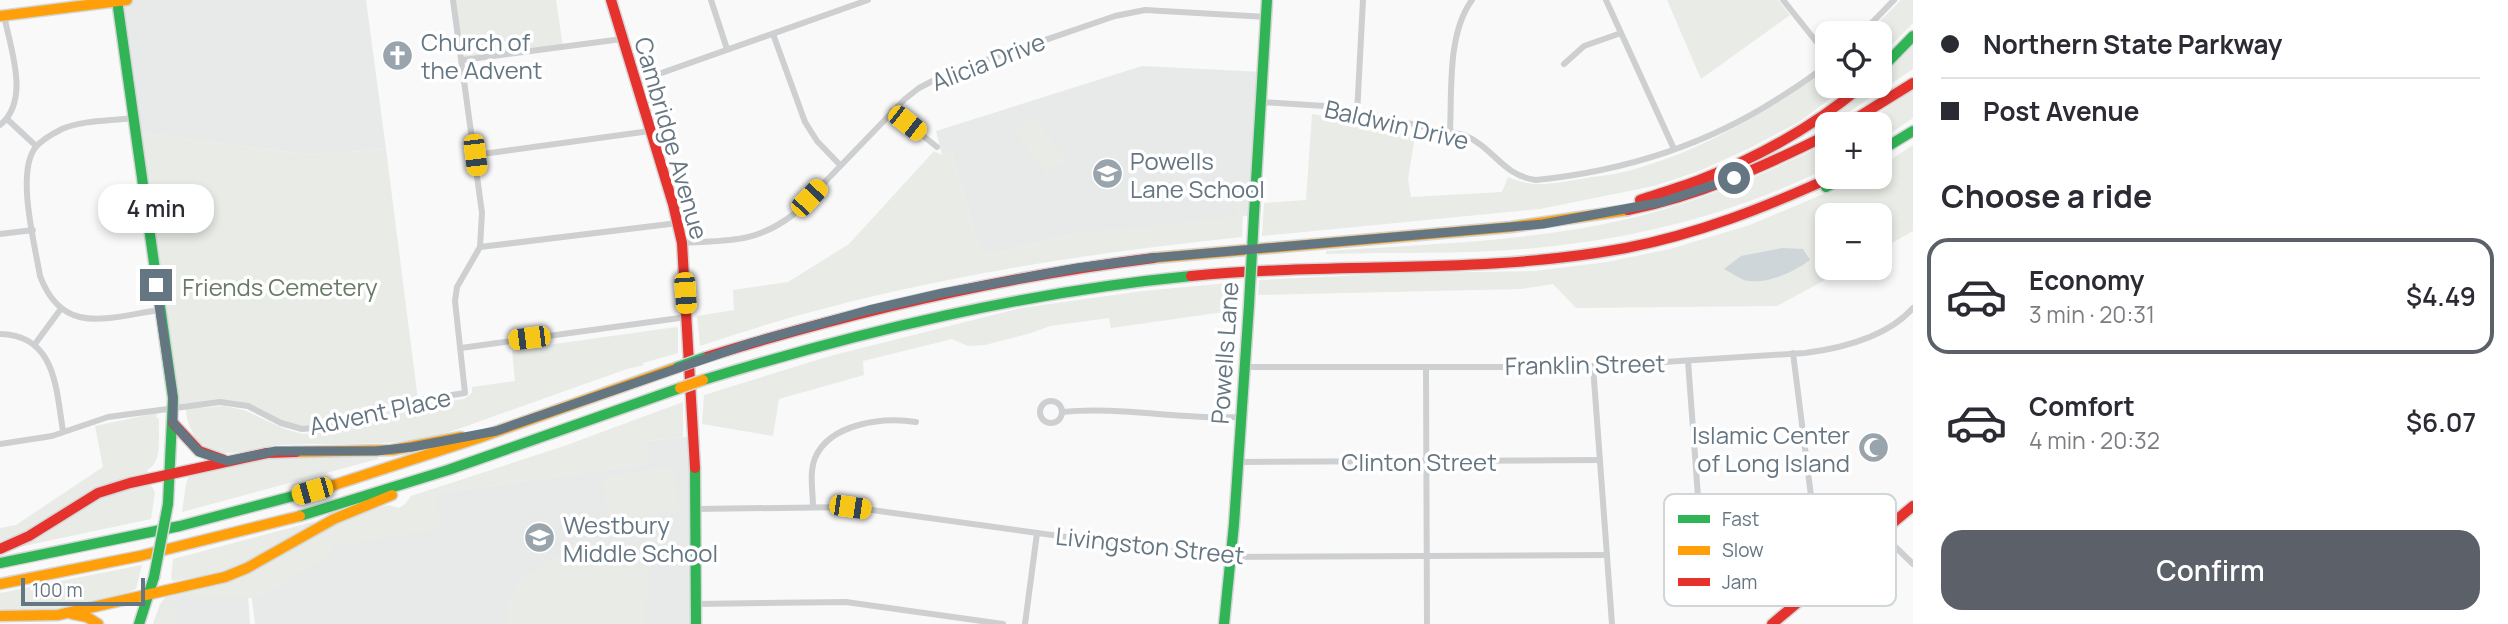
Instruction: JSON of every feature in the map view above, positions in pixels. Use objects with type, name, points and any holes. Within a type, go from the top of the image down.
[{"type":"main road","points":[[2,16],[120,0],[132,118],[173,407],[168,504],[154,578],[139,624]]},
{"type":"main road","name":"Cambridge Avenue","points":[[611,0],[682,243],[695,436],[696,624]]},
{"type":"main road","name":"Powells Lane","points":[[1224,624],[1250,305],[1268,0]]},
{"type":"main road","points":[[1892,58],[1913,36]]},
{"type":"main road","points":[[1866,112],[1913,83]]},
{"type":"main road","points":[[1603,214],[1756,156],[1812,123],[1846,98]]},
{"type":"main road","points":[[1892,144],[1913,131]]},
{"type":"main road","points":[[1892,152],[1913,139]]},
{"type":"main road","points":[[0,563],[149,533],[381,470],[703,358],[869,310],[967,288],[1077,268],[1216,252],[1514,228],[1603,214],[1662,202],[1718,184],[1815,141]]},
{"type":"main road","points":[[1710,227],[1815,184]]},
{"type":"main road","points":[[0,584],[224,537],[331,507],[427,477],[703,380],[785,354],[903,324],[1080,289],[1170,278],[1262,269],[1562,257],[1652,243],[1754,218],[1820,189]]},
{"type":"main road","points":[[173,423],[199,452],[227,461]]},
{"type":"main road","points":[[0,549],[29,536],[98,493],[171,474],[286,451],[392,450],[496,431]]},
{"type":"main road","points":[[0,616],[39,617],[69,613],[149,596],[240,571],[334,519],[375,503],[427,477]]},
{"type":"main road","points":[[1896,520],[1913,506]]},
{"type":"main road","points":[[1772,624],[1793,606]]},
{"type":"main road","points":[[69,613],[87,617],[98,624]]},
{"type":"street","points":[[453,0],[482,213],[481,247],[457,287],[455,301],[461,348],[687,317]]},
{"type":"street","points":[[711,0],[727,49]]},
{"type":"street","points":[[636,82],[869,0]]},
{"type":"street","points":[[1144,10],[1145,0]]},
{"type":"street","points":[[1357,114],[1363,0]]},
{"type":"street","points":[[1450,132],[1455,43],[1461,18],[1472,0]]},
{"type":"street","points":[[1606,0],[1674,149]]},
{"type":"street","points":[[1783,0],[1815,40]]},
{"type":"street","points":[[1874,21],[1895,0]]},
{"type":"street","name":"Alicia Drive","points":[[682,243],[743,240],[766,233],[794,214],[892,111],[919,88],[946,74],[1096,22],[1144,10],[1266,17]]},
{"type":"street","points":[[0,125],[7,119],[16,94],[17,82],[2,16]]},
{"type":"street","points":[[1564,64],[1584,46],[1620,33]]},
{"type":"street","points":[[773,34],[806,122],[817,141],[840,165]]},
{"type":"street","points":[[463,61],[622,39]]},
{"type":"street","name":"Baldwin Drive","points":[[1261,102],[1325,106],[1450,132],[1476,140],[1510,172],[1524,179],[1536,180],[1616,168],[1713,135],[1758,112],[1815,73]]},
{"type":"street","points":[[892,111],[937,147]]},
{"type":"street","points":[[132,118],[62,129],[36,146],[28,166],[27,188],[33,230],[40,276],[45,289],[60,310],[86,319],[160,310]]},
{"type":"street","points":[[7,119],[36,146]]},
{"type":"street","points":[[475,155],[650,131]]},
{"type":"street","points":[[481,247],[678,223]]},
{"type":"street","points":[[0,234],[33,230]]},
{"type":"street","name":"Franklin Street","points":[[1244,367],[1593,366],[1830,350],[1885,330],[1913,308]]},
{"type":"street","points":[[35,344],[60,310]]},
{"type":"street","points":[[0,334],[15,336],[35,344],[47,357],[63,431]]},
{"type":"street","name":"Advent Place","points":[[0,444],[52,436],[108,417],[220,402],[248,406],[281,423],[302,429],[325,427],[394,404],[465,393],[461,348]]},
{"type":"street","points":[[1793,353],[1811,494]]},
{"type":"street","points":[[1688,361],[1698,494]]},
{"type":"street","points":[[1593,366],[1612,624]]},
{"type":"street","points":[[1426,367],[1427,624]]},
{"type":"street","points":[[1062,412],[1107,411],[1189,417],[1240,417]]},
{"type":"street","points":[[813,507],[814,460],[822,446],[834,435],[855,427],[890,420],[916,422]]},
{"type":"street","name":"Clinton Street","points":[[1238,462],[1600,460]]},
{"type":"street","name":"Livingston Street","points":[[695,509],[850,507],[1211,557],[1607,555]]},
{"type":"street","points":[[1025,624],[1037,533]]},
{"type":"street","points":[[1896,548],[1913,564]]},
{"type":"street","points":[[696,604],[846,602],[1003,624]]},
{"type":"shaded area","points":[[366,0],[386,149],[312,155],[135,132],[117,1]]},
{"type":"shaded area","name":"Powells Lane School","points":[[1142,66],[1263,72],[1254,215],[1066,236],[982,257],[952,153],[942,155],[936,131]]},
{"type":"shaded area","points":[[1782,248],[1803,249],[1810,260],[1782,275],[1758,281],[1744,280],[1724,269],[1741,256]]},
{"type":"shaded area","name":"Westbury Middle School","points":[[695,436],[696,624],[255,624],[251,592],[298,552],[437,493],[647,464],[646,441]]},
{"type":"shaded area","points":[[248,594],[250,624],[153,624],[160,604],[166,597]]},
{"type":"green space","points":[[453,0],[556,0],[563,47],[463,60]]},
{"type":"green space","points":[[1667,0],[1778,0],[1790,15],[1701,79]]},
{"type":"green space","points":[[1901,0],[1913,0],[1913,23],[1892,45],[1892,21],[1880,21]]},
{"type":"green space","points":[[1913,45],[1913,69],[1892,83],[1892,65]]},
{"type":"green space","points":[[1815,78],[1815,98],[1831,98],[1799,122],[1748,149],[1699,171],[1654,186],[1540,209],[1262,236],[1264,203],[1306,200],[1312,114],[1415,136],[1408,179],[1411,197],[1502,192],[1508,177],[1527,183],[1544,184],[1628,171],[1707,142]]},
{"type":"green space","points":[[1913,90],[1913,118],[1892,132],[1892,112],[1881,112]]},
{"type":"green space","points":[[1855,98],[1870,98],[1848,112],[1838,112]]},
{"type":"green space","points":[[1034,116],[1067,160],[1046,175],[1013,131]]},
{"type":"green space","name":"Friends Cemetery","points":[[135,132],[312,155],[386,149],[418,400],[394,404],[325,427],[302,429],[248,406],[220,402],[173,407]]},
{"type":"green space","points":[[1913,145],[1913,231],[1892,243],[1892,203],[1815,203],[1815,280],[1825,280],[1777,306],[1576,308],[1553,284],[1521,289],[1258,295],[1259,280],[1405,273],[1535,271],[1607,262],[1670,249],[1750,225],[1836,189],[1892,189],[1892,159]]},
{"type":"green space","points":[[1815,149],[1815,174],[1793,184],[1725,210],[1618,237],[1518,250],[1326,254],[1326,251],[1513,238],[1623,220],[1676,206],[1778,167]]},
{"type":"green space","points":[[934,151],[942,155],[952,153],[978,243],[990,255],[1066,236],[1237,216],[1236,207],[1239,205],[1243,211],[1242,237],[1105,254],[968,276],[832,306],[700,346],[697,316],[734,310],[733,290],[788,282],[849,244]]},
{"type":"green space","points":[[1239,282],[1238,302],[1231,311],[1111,328],[1109,318],[1050,326],[985,345],[968,346],[952,339],[863,361],[864,375],[779,399],[773,436],[702,424],[704,395],[830,356],[1021,308],[1143,291]]},
{"type":"green space","points":[[676,327],[678,353],[444,434],[424,438],[384,443],[283,445],[219,453],[206,448],[192,437],[194,435],[187,416],[186,409],[224,406],[244,410],[302,434],[317,433],[399,408],[464,399],[472,393],[472,387],[515,381],[512,350]]},
{"type":"green space","points":[[683,402],[683,437],[647,441],[648,464],[438,493],[439,530],[332,547],[332,553],[327,557],[260,598],[177,598],[168,605],[175,611],[175,624],[155,624],[168,597],[358,514],[388,505],[399,508],[411,496],[564,446]]},
{"type":"green space","points":[[157,413],[158,455],[147,470],[148,473],[98,486],[18,536],[0,542],[0,528],[16,525],[103,467],[95,426]]},
{"type":"green space","points":[[378,453],[378,459],[182,512],[189,475],[239,460]]},
{"type":"green space","points":[[673,466],[680,510],[609,521],[602,477]]},
{"type":"green space","points":[[149,482],[155,492],[151,519],[19,547],[95,498]]},
{"type":"green space","points":[[316,523],[267,552],[223,573],[174,581],[171,579],[173,559]]},
{"type":"green space","points":[[563,553],[642,559],[650,570],[644,624],[507,624],[509,599],[522,580]]},
{"type":"green space","points":[[142,565],[136,589],[118,597],[47,611],[0,611],[0,593]]},
{"type":"traffic: fast","points":[[117,0],[173,398],[168,504]]},
{"type":"traffic: fast","points":[[1254,215],[1267,0]]},
{"type":"traffic: fast","points":[[1892,58],[1913,36]]},
{"type":"traffic: fast","points":[[1892,144],[1913,131]]},
{"type":"traffic: fast","points":[[1249,305],[1254,215]]},
{"type":"traffic: fast","points":[[703,380],[823,345],[945,316],[1067,292],[1191,276]]},
{"type":"traffic: fast","points":[[1224,624],[1234,524],[1249,305]]},
{"type":"traffic: fast","points":[[678,367],[703,358]]},
{"type":"traffic: fast","points":[[300,516],[448,470],[680,388]]},
{"type":"traffic: fast","points":[[695,468],[696,624]]},
{"type":"traffic: fast","points":[[0,563],[180,526],[331,486]]},
{"type":"traffic: fast","points":[[154,577],[168,504]]},
{"type":"traffic: fast","points":[[139,624],[154,577]]},
{"type":"traffic: slow","points":[[0,16],[127,0]]},
{"type":"traffic: slow","points":[[1154,258],[1511,227],[1628,210]]},
{"type":"traffic: slow","points":[[331,486],[478,438],[678,367]]},
{"type":"traffic: slow","points":[[680,388],[703,380]]},
{"type":"traffic: slow","points":[[296,452],[392,450],[461,437]]},
{"type":"traffic: slow","points":[[0,616],[58,615],[225,577],[247,568],[334,519],[392,495]]},
{"type":"traffic: slow","points":[[0,584],[140,556],[300,516]]},
{"type":"traffic: slow","points":[[72,614],[87,617],[98,624]]},
{"type":"traffic: jam","points":[[611,0],[673,204],[682,243],[695,468]]},
{"type":"traffic: jam","points":[[1866,112],[1913,83]]},
{"type":"traffic: jam","points":[[1640,200],[1702,179],[1766,150],[1806,127],[1846,98]]},
{"type":"traffic: jam","points":[[1628,210],[1680,197],[1730,179],[1815,141]]},
{"type":"traffic: jam","points":[[1191,276],[1464,265],[1572,256],[1626,248],[1705,227],[1815,184]]},
{"type":"traffic: jam","points":[[703,358],[926,298],[1039,275],[1154,258]]},
{"type":"traffic: jam","points":[[173,423],[199,451],[224,460]]},
{"type":"traffic: jam","points":[[0,549],[29,536],[98,493],[130,483],[267,453],[296,452]]},
{"type":"traffic: jam","points":[[1896,520],[1913,506]]},
{"type":"traffic: jam","points":[[1772,624],[1794,606]]},
{"type":"place","name":"Church of the Advent","points":[[398,55]]},
{"type":"place","name":"Powells Lane School","points":[[1107,174]]},
{"type":"place","name":"Islamic Center of Long Island","points":[[1873,448]]},
{"type":"place","name":"Westbury Middle School","points":[[540,538]]},
{"type":"route","points":[[156,285],[173,397],[173,423],[199,452],[227,461],[286,451],[392,450],[496,431],[751,343],[869,310],[943,293],[1077,268],[1152,258],[1543,224],[1662,202],[1734,178]]}]
